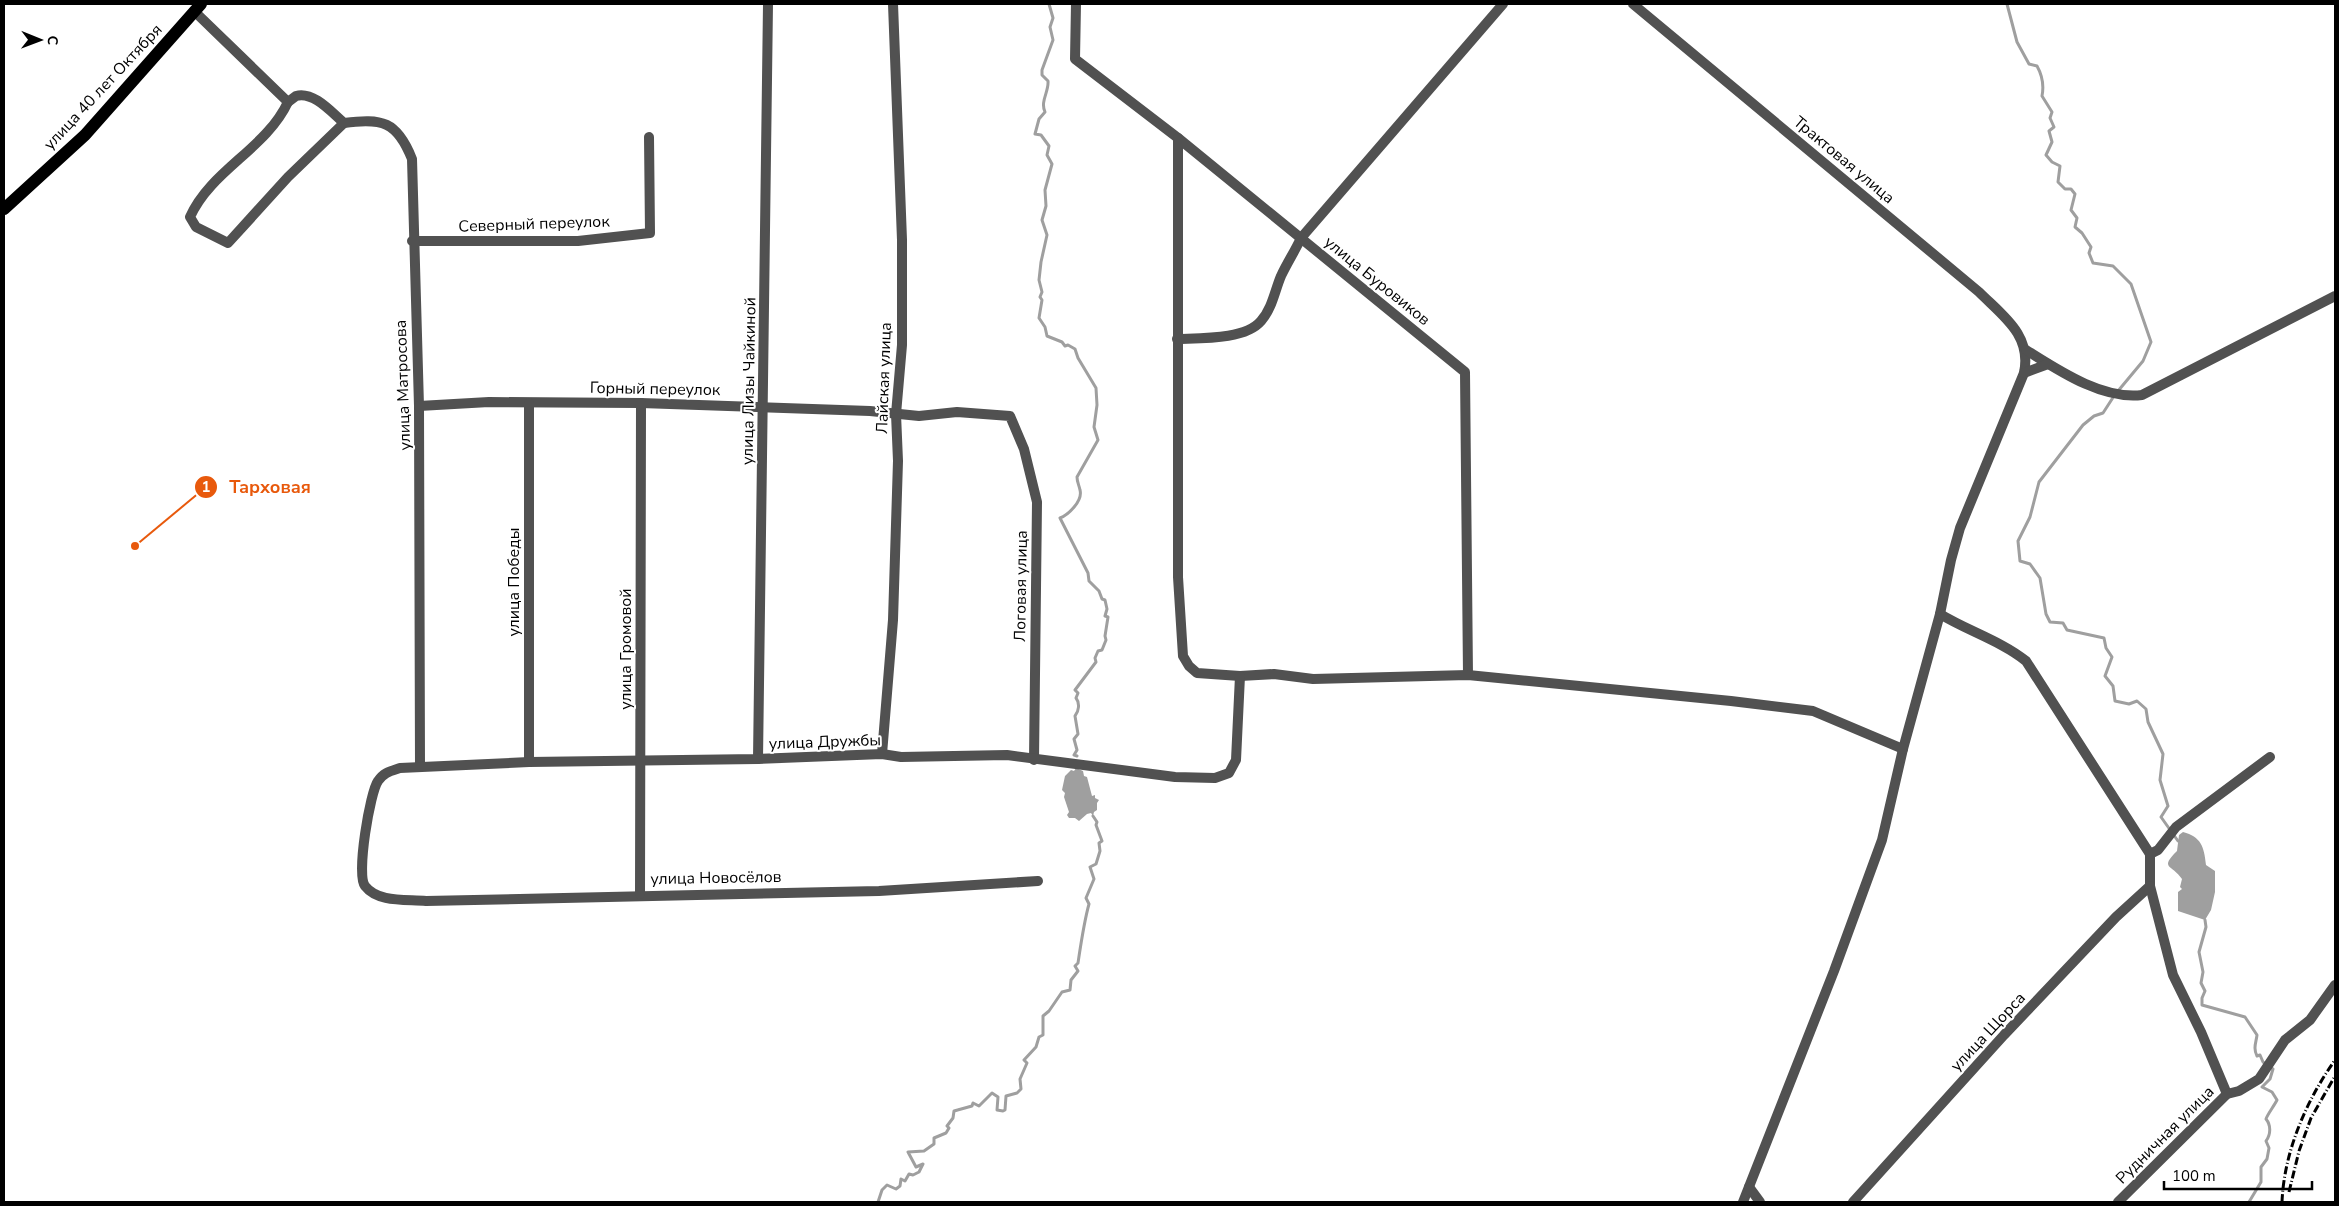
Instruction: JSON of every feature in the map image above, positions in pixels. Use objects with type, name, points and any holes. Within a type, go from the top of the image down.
[{"type":"main road","name":"улица 40 лет Октября","points":[[4,209],[85,135],[197,8]]},
{"type":"street","name":"улица Лизы Чайкиной","points":[[758,759],[768,4]]},
{"type":"street","name":"Лайская улица","points":[[882,754],[893,620],[898,461],[896,414],[902,345],[902,240],[893,4]]},
{"type":"street","points":[[1076,9],[1086,4]]},
{"type":"street","points":[[1177,339],[1224,336],[1244,332],[1261,322],[1273,300],[1281,276],[1301,238],[1503,4]]},
{"type":"street","name":"Трактовая улица","points":[[1633,4],[1979,292],[2012,325],[2026,350]]},
{"type":"street","points":[[197,8],[288,102]]},
{"type":"street","name":"улица Буровиков","points":[[1076,9],[1075,59],[1178,138],[1465,372],[1468,675]]},
{"type":"street","points":[[301,94],[312,98],[344,124],[288,177],[228,244],[196,227],[190,217],[200,199],[274,127],[288,102],[301,94]]},
{"type":"street","name":"улица Матросова","points":[[344,124],[380,122],[398,132],[412,159],[412,241],[419,406],[420,766]]},
{"type":"street","name":"Северный переулок","points":[[412,241],[578,241],[650,233],[649,137]]},
{"type":"street","points":[[1178,138],[1178,577],[1183,656],[1189,666],[1197,673],[1240,676],[1274,674],[1313,679],[1468,675],[1731,701],[1813,711],[1903,749]]},
{"type":"street","points":[[1743,1202],[1834,971],[1882,840],[1903,749],[1940,614],[1951,560],[1960,528],[2024,373],[2026,350],[2048,364],[2096,388],[2128,397],[2142,395],[2335,296]]},
{"type":"street","points":[[2024,373],[2048,364]]},
{"type":"street","name":"Горный переулок","points":[[419,406],[489,402],[641,403],[764,407],[919,416],[957,412],[1010,416]]},
{"type":"street","name":"улица Победы","points":[[529,403],[529,762]]},
{"type":"street","name":"улица Громовой","points":[[640,894],[641,403]]},
{"type":"street","name":"Логовая улица","points":[[1010,416],[1024,449],[1038,502],[1034,760]]},
{"type":"street","points":[[1940,614],[1963,628],[2016,653],[2026,661],[2150,854],[2150,886],[2173,975],[2201,1032],[2227,1094]]},
{"type":"street","name":"улица Дружбы","points":[[420,766],[641,759],[758,759],[882,754],[901,757],[1007,755],[1174,777],[1215,778],[1229,773],[1236,760],[1240,676]]},
{"type":"street","points":[[2150,854],[2158,850],[2176,826],[2270,757]]},
{"type":"street","name":"улица Новосёлов","points":[[420,766],[385,772],[376,782],[362,847],[361,869],[363,884],[375,895],[394,899],[426,900],[640,894],[880,891],[1038,881]]},
{"type":"street","name":"улица Щорса","points":[[1852,1202],[2004,1035],[2116,918],[2150,886]]},
{"type":"street","name":"Рудничная улица","points":[[2118,1202],[2227,1094],[2239,1091],[2259,1079],[2285,1040],[2310,1020],[2335,985]]},
{"type":"street","points":[[1749,1187],[1760,1202]]},
{"type":"shaded area","points":[[1076,768],[1083,771],[1084,776],[1087,777],[1092,796],[1095,795],[1095,798],[1099,800],[1097,810],[1093,816],[1091,813],[1087,814],[1079,821],[1075,818],[1069,818],[1067,815],[1069,812],[1064,797],[1065,793],[1062,790],[1065,776]]},
{"type":"shaded area","points":[[2183,832],[2198,840],[2203,848],[2206,865],[2215,871],[2215,892],[2211,910],[2205,920],[2178,911],[2178,892],[2182,889],[2180,887],[2182,879],[2168,864],[2177,851],[2179,835]]},
{"type":"waterway","points":[[1049,4],[1053,18],[1050,27],[1053,40],[1042,70],[1042,75],[1048,81],[1044,100],[1045,112],[1039,119],[1035,134],[1041,135],[1049,146],[1047,155],[1052,164],[1045,190],[1046,206],[1042,220],[1047,235],[1039,280],[1042,292],[1039,318],[1045,327],[1047,336],[1075,349],[1078,358],[1096,388],[1097,405],[1094,427],[1098,440],[1077,477],[1080,490],[1079,499],[1071,511],[1060,518],[1088,573],[1089,581],[1099,591],[1102,599],[1105,600],[1107,609],[1105,616],[1108,617],[1106,640],[1102,650],[1098,651],[1095,658],[1096,662],[1075,690],[1078,693],[1076,698],[1078,709],[1075,716],[1078,734],[1074,739],[1077,750],[1074,755],[1077,756]]},
{"type":"waterway","points":[[2007,4],[2017,42],[2029,64],[2037,66],[2043,84],[2042,96],[2052,112],[2050,118],[2054,127],[2049,131],[2052,142],[2046,155],[2052,162],[2060,166],[2058,182],[2065,189],[2071,189],[2075,194],[2071,210],[2077,218],[2075,227],[2082,233],[2091,247],[2089,253],[2093,263],[2113,266],[2131,284],[2151,342],[2143,361],[2118,391]]},
{"type":"waterway","points":[[2114,396],[2103,413],[2094,416],[2083,425],[2039,482],[2030,517],[2018,541],[2020,561],[2030,564],[2040,578],[2046,614],[2050,622],[2063,623],[2067,630],[2104,638],[2106,648],[2112,657],[2105,676],[2113,686],[2115,701],[2129,704],[2137,701],[2146,709],[2148,722],[2163,754],[2160,780],[2168,806],[2161,817],[2178,841]]},
{"type":"waterway","points":[[878,1202],[882,1190],[887,1185],[896,1189],[900,1186],[901,1179],[905,1181],[909,1174],[913,1175],[919,1172],[923,1164],[916,1167],[908,1152],[924,1151],[934,1144],[934,1138],[946,1133],[954,1111],[972,1106],[973,1103],[979,1106],[992,1093],[998,1097],[997,1110],[1003,1111],[1005,1110],[1006,1096],[1017,1093],[1021,1089],[1020,1079],[1027,1063],[1024,1060],[1036,1047],[1039,1037],[1043,1035],[1043,1016],[1049,1011],[1062,992],[1070,990],[1071,980],[1078,971],[1075,966],[1078,963],[1089,904],[1086,898],[1094,879],[1090,867],[1096,864],[1100,851],[1099,843],[1102,841],[1096,825],[1097,822],[1093,816]]},
{"type":"waterway","points":[[2205,920],[2206,927],[2199,952],[2203,972],[2201,983],[2205,991],[2202,1005],[2245,1017],[2257,1035],[2255,1048],[2257,1056],[2260,1055],[2263,1062],[2273,1069],[2270,1079],[2262,1087],[2272,1092],[2277,1100],[2266,1119],[2270,1127],[2270,1133],[2266,1141],[2269,1148],[2267,1159],[2261,1167],[2261,1182],[2249,1202]]},
{"type":"railway","points":[[2282,1202],[2287,1164],[2298,1128],[2315,1092],[2335,1060]]},
{"type":"railway","points":[[2289,1192],[2299,1151],[2311,1118],[2335,1076]]},
{"type":"place","name":"Тарховая","points":[[135,546]]}]
